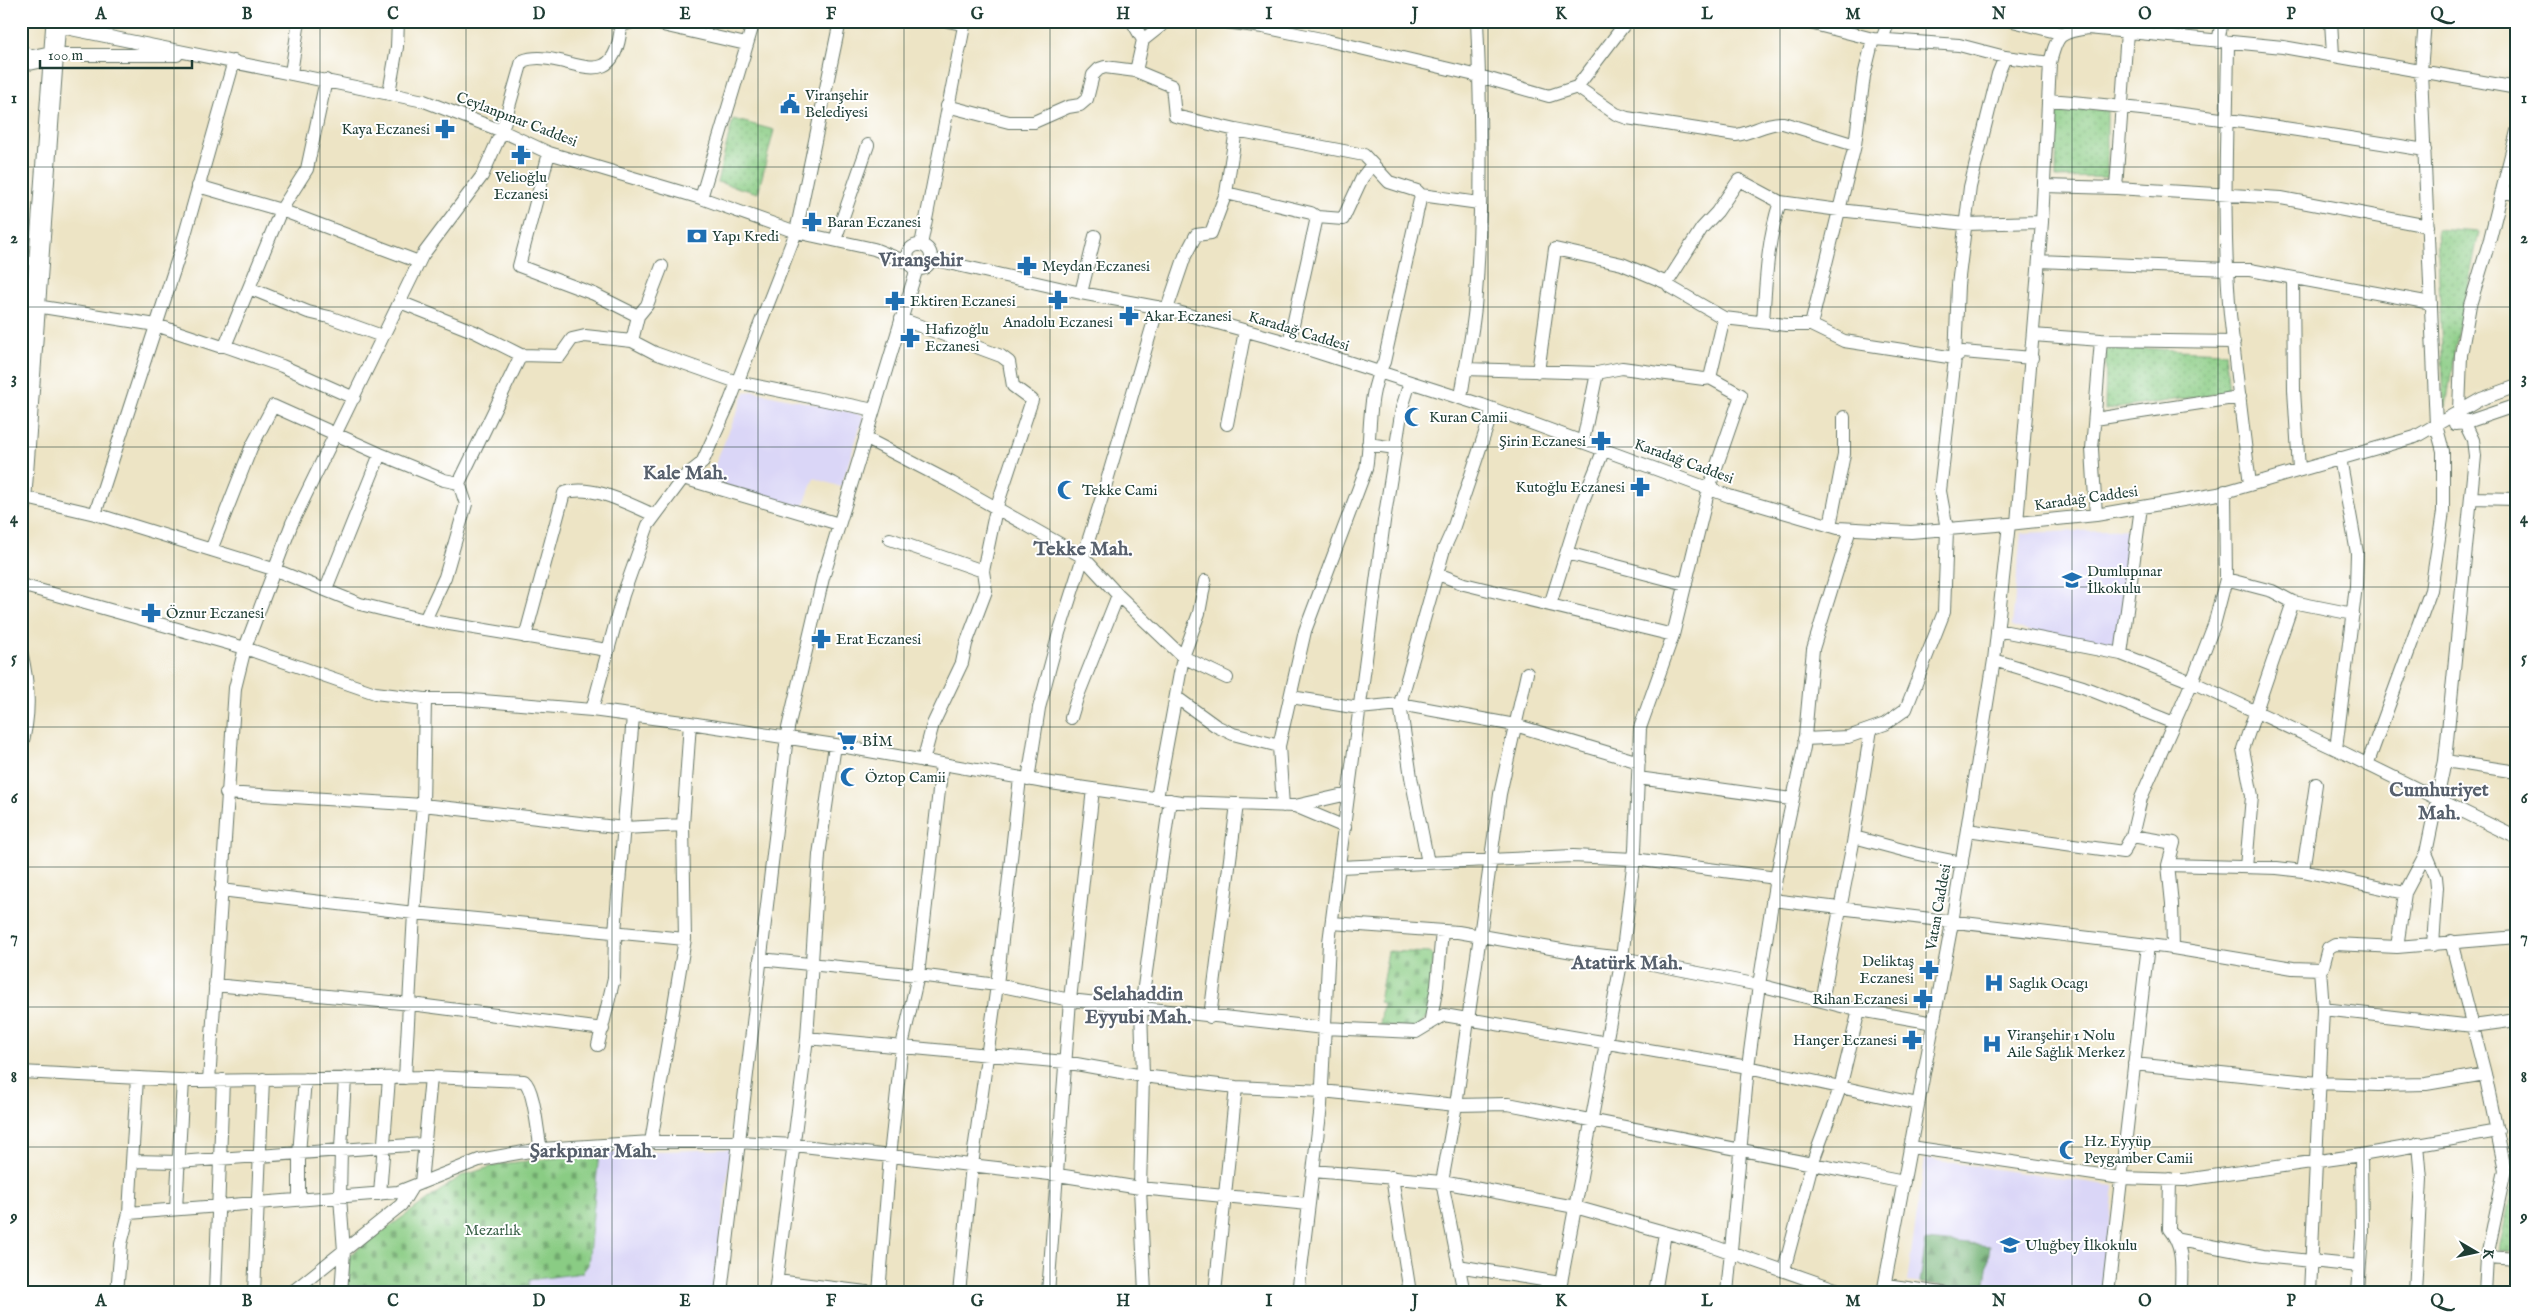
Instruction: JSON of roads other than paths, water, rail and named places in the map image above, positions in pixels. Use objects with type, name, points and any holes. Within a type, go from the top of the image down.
[{"type":"highway","points":[[22,503],[55,23]]},
{"type":"highway","points":[[21,55],[32,60],[54,55]]},
{"type":"street","points":[[291,72],[299,21]]},
{"type":"street","points":[[389,93],[397,47],[398,21]]},
{"type":"street","points":[[209,1081],[226,793],[235,688],[245,648],[273,570],[292,523],[334,433],[354,398],[419,262],[482,176],[502,131],[522,61],[530,58],[548,58],[584,68],[598,68],[606,65],[620,43],[616,24],[635,21]]},
{"type":"street","points":[[645,21],[746,44]]},
{"type":"street","points":[[701,198],[754,21]]},
{"type":"street","points":[[592,710],[623,595],[648,525],[683,478],[702,463],[737,382],[796,232],[840,21]]},
{"type":"street","points":[[721,1293],[786,738],[823,578],[901,319],[913,266],[907,256],[916,247],[964,23],[948,21]]},
{"type":"street","points":[[1132,21],[1144,40]]},
{"type":"street","points":[[1136,71],[1144,40],[1167,21]]},
{"type":"street","points":[[1218,21],[1248,23],[1326,40],[1479,76],[1549,96],[1576,87],[1627,21]]},
{"type":"street","points":[[1461,398],[1475,309],[1479,203],[1477,21]]},
{"type":"street","points":[[1802,21],[1878,39],[1959,45],[2005,57],[2050,63]]},
{"type":"street","points":[[1811,325],[1855,145],[1864,76],[1878,39],[1889,21]]},
{"type":"street","points":[[2013,21],[2064,34],[2067,31],[2088,28],[2223,43],[2283,47],[2517,88]]},
{"type":"street","points":[[2145,34],[2148,21]]},
{"type":"street","points":[[2222,21],[2227,119],[2226,194],[2228,268],[2234,342],[2250,484]]},
{"type":"street","points":[[2331,21],[2333,55]]},
{"type":"street","points":[[2368,765],[2431,590],[2443,512],[2443,451],[2436,425],[2425,150],[2422,71],[2424,21]]},
{"type":"street","points":[[55,23],[202,54]]},
{"type":"street","points":[[2116,188],[2127,32]]},
{"type":"street","name":"Vatan Caddesi","points":[[1884,1289],[1952,923],[1994,660],[2013,523],[2032,358],[2042,222],[2050,63],[2055,43],[2064,34]]},
{"type":"street","points":[[54,55],[202,54]]},
{"type":"street","name":"Ceylanpınar Caddesi","points":[[202,54],[424,100],[502,131],[550,153],[701,198],[796,232],[874,248]]},
{"type":"street","points":[[1804,739],[1848,737],[1885,724],[1906,709],[1944,612],[1947,529],[1940,491],[1955,358],[1958,285],[1970,187],[1989,107],[2005,57]]},
{"type":"street","points":[[95,514],[156,325],[234,61]]},
{"type":"street","points":[[947,106],[1008,122],[1034,122],[1068,107],[1080,105],[1087,99],[1094,75],[1099,69],[1105,67],[1136,71],[1172,86],[1175,116],[1364,155],[1389,182],[1417,191],[1421,195],[1479,203]]},
{"type":"street","points":[[225,346],[281,210],[307,170],[326,80]]},
{"type":"street","points":[[1576,87],[1616,114],[1627,118],[1736,135],[1750,133],[1775,122],[1855,145]]},
{"type":"street","points":[[2048,100],[2121,106],[2227,119],[2425,150]]},
{"type":"street","points":[[959,1293],[972,1165],[1024,779],[1039,708],[1059,633],[1163,308],[1196,235],[1211,233],[1226,193],[1236,130]]},
{"type":"street","points":[[2398,947],[2405,893],[2426,852],[2445,762],[2475,456],[2473,440],[2462,417],[2461,355],[2470,305],[2517,131]]},
{"type":"street","points":[[836,240],[868,145]]},
{"type":"street","points":[[550,153],[519,266],[594,294],[638,316]]},
{"type":"street","points":[[1226,193],[1311,213],[1317,217],[1343,219],[1362,178],[1372,164]]},
{"type":"street","points":[[1668,283],[1702,228],[1717,212],[1739,180],[1780,202],[1965,224],[2042,222]]},
{"type":"street","points":[[198,186],[281,210],[419,262]]},
{"type":"street","points":[[2044,186],[2116,188],[2281,198],[2428,226]]},
{"type":"street","points":[[2502,191],[2517,195]]},
{"type":"street","points":[[1289,806],[1279,746],[1305,631],[1348,515],[1359,492],[1366,469],[1369,415],[1379,372],[1384,362],[1421,195]]},
{"type":"street","points":[[1763,322],[1768,257],[1773,224],[1780,202]]},
{"type":"street","points":[[1288,343],[1317,217]]},
{"type":"street","points":[[1081,293],[1095,236]]},
{"type":"street","points":[[874,248],[928,248],[931,259],[924,267],[913,266],[874,248]]},
{"type":"street","points":[[1538,372],[1554,248],[1622,264],[1668,283],[1670,288],[1724,318],[1811,325],[1844,341],[1955,358],[1963,352],[2032,358]]},
{"type":"street","name":"Karadağ Caddesi","points":[[931,259],[1081,293],[1163,308],[1288,343],[1461,398],[1710,488],[1830,526],[1850,529],[1911,532],[2096,515],[2141,507],[2225,491],[2250,484],[2415,437],[2436,425],[2462,417]]},
{"type":"street","points":[[2039,261],[2250,270],[2431,304]]},
{"type":"street","points":[[632,341],[638,316],[647,305],[662,266]]},
{"type":"street","points":[[2293,279],[2294,390],[2299,470]]},
{"type":"street","points":[[249,288],[308,312],[329,317],[382,336]]},
{"type":"street","points":[[400,302],[476,332],[522,354],[560,356],[572,338],[585,336],[632,341],[656,353],[737,382],[874,410]]},
{"type":"street","points":[[36,306],[156,325],[282,366],[354,398]]},
{"type":"street","points":[[1710,378],[1724,318]]},
{"type":"street","points":[[901,319],[1001,356],[1008,362],[1013,386],[1032,400],[996,509],[983,571],[986,591],[966,644],[962,663],[933,724],[923,760]]},
{"type":"street","points":[[1227,424],[1246,331]]},
{"type":"street","points":[[2033,335],[2101,340],[2234,342]]},
{"type":"street","points":[[2096,515],[2092,449],[2101,340]]},
{"type":"street","points":[[425,620],[445,577],[466,504],[459,483],[522,354]]},
{"type":"street","points":[[1458,1266],[1560,1288],[1622,958],[1634,859],[1640,728],[1673,635],[1710,488],[1741,395],[1710,378],[1704,379],[1622,368],[1597,373],[1465,369]]},
{"type":"street","points":[[1583,441],[1597,373]]},
{"type":"street","points":[[1298,1293],[1322,1091],[1324,1028],[1332,923],[1396,448],[1402,408],[1410,382]]},
{"type":"street","points":[[2462,417],[2481,399],[2517,386]]},
{"type":"street","points":[[2095,420],[2240,397]]},
{"type":"street","points":[[2462,417],[2517,405]]},
{"type":"street","points":[[211,550],[251,448],[273,406],[380,454],[444,480],[459,483]]},
{"type":"street","points":[[1428,863],[1411,777],[1400,704],[1422,623],[1493,409]]},
{"type":"street","points":[[1830,526],[1844,454],[1844,417]]},
{"type":"street","points":[[865,438],[1083,557],[1118,596],[1183,657],[1227,678]]},
{"type":"street","points":[[1368,444],[1396,448]]},
{"type":"street","points":[[1550,606],[1582,503],[1604,449]]},
{"type":"street","points":[[326,589],[380,454]]},
{"type":"street","points":[[2336,749],[2358,553],[2340,458]]},
{"type":"street","points":[[683,478],[839,524]]},
{"type":"street","points":[[525,637],[564,493],[569,491],[600,493],[654,515]]},
{"type":"street","points":[[1967,830],[2123,852],[2132,836],[2141,798],[2192,682],[2214,625],[2226,579],[2225,491]]},
{"type":"street","points":[[2471,498],[2517,498]]},
{"type":"street","points":[[22,503],[95,514],[273,570],[326,589],[360,604],[425,620],[607,650]]},
{"type":"street","points":[[2121,654],[2141,507]]},
{"type":"street","points":[[1727,1293],[1748,1067],[1772,900],[1804,739],[1813,649],[1850,529]]},
{"type":"street","points":[[890,539],[983,571]]},
{"type":"street","points":[[1567,553],[1686,584]]},
{"type":"street","points":[[1438,574],[1464,584],[1673,635]]},
{"type":"street","points":[[2226,579],[2272,591],[2293,602],[2352,614]]},
{"type":"street","points":[[1157,798],[1183,657],[1199,613],[1205,581]]},
{"type":"street","points":[[21,585],[245,648],[375,693],[425,700],[460,699],[592,710],[690,723],[835,745],[1024,779],[1170,800],[1289,806],[1348,794]]},
{"type":"street","points":[[1071,718],[1076,698],[1118,596]]},
{"type":"street","points":[[2246,867],[2252,796],[2243,749],[2293,602]]},
{"type":"street","points":[[1997,630],[2121,654],[2192,682],[2254,713],[2336,749],[2517,838]]},
{"type":"street","points":[[21,651],[28,682],[28,711],[21,748]]},
{"type":"street","points":[[1994,660],[2083,687],[2174,723]]},
{"type":"street","points":[[1464,1293],[1442,1182],[1456,1105],[1500,794],[1527,673]]},
{"type":"street","points":[[1176,697],[1216,726],[1233,734],[1279,746]]},
{"type":"street","points":[[1291,697],[1360,708],[1400,704],[1515,725],[1639,762]]},
{"type":"street","points":[[405,1078],[411,1004],[414,913],[423,804],[425,700]]},
{"type":"street","points":[[598,1045],[614,978],[633,716]]},
{"type":"street","points":[[651,1142],[686,939],[683,825],[690,723]]},
{"type":"street","points":[[1822,1001],[1854,837],[1871,729]]},
{"type":"street","points":[[835,745],[819,855],[807,1038],[776,1287],[874,1293]]},
{"type":"street","points":[[2445,762],[2517,772]]},
{"type":"street","points":[[879,1293],[890,1156],[902,1046],[918,975],[942,764]]},
{"type":"street","points":[[1638,778],[1791,799]]},
{"type":"street","points":[[2303,871],[2316,784]]},
{"type":"street","points":[[1048,1293],[1070,1000],[1093,789]]},
{"type":"street","points":[[226,793],[423,804],[624,828],[683,825]]},
{"type":"street","points":[[1145,1293],[1140,1188],[1143,1076],[1141,1008],[1170,800]]},
{"type":"street","points":[[1210,1017],[1237,804]]},
{"type":"street","points":[[1289,806],[1346,827]]},
{"type":"street","points":[[2132,836],[2174,843],[2168,865],[2172,904],[2173,948]]},
{"type":"street","points":[[1854,837],[1914,853],[1962,862]]},
{"type":"street","points":[[2426,852],[2436,878],[2437,887],[2433,945]]},
{"type":"street","points":[[1340,867],[1573,856],[1634,859],[1776,878]]},
{"type":"street","points":[[2168,865],[2303,871],[2405,893]]},
{"type":"street","points":[[221,890],[414,913],[686,939]]},
{"type":"street","points":[[1772,900],[2173,948],[2293,968],[2320,969],[2324,967],[2328,948],[2334,944],[2398,947],[2433,945],[2451,941],[2517,937]]},
{"type":"street","points":[[1332,923],[1442,931],[1622,958],[1759,985],[1859,1010],[1934,1023]]},
{"type":"street","points":[[1430,1024],[1437,986],[1437,964],[1442,931]]},
{"type":"street","points":[[2451,941],[2498,1130],[2511,1171],[2487,1257],[2485,1293]]},
{"type":"street","points":[[2108,1293],[2148,945]]},
{"type":"street","points":[[760,959],[812,966],[918,975],[997,985],[1070,1000],[1210,1017],[1324,1028],[1416,1032],[1444,1015],[1468,1018],[1748,1067],[1918,1104]]},
{"type":"street","points":[[2310,1293],[2318,1084],[2323,1009],[2320,969]]},
{"type":"street","points":[[215,985],[411,1004],[603,1029]]},
{"type":"street","points":[[2323,1009],[2473,1026],[2517,1020]]},
{"type":"street","points":[[1784,1270],[1812,1164],[1840,1088],[1859,1010]]},
{"type":"street","points":[[807,1038],[1065,1062],[1143,1076],[1236,1087],[1322,1091],[1456,1105],[1508,1104],[1591,1122],[1904,1182]]},
{"type":"street","points":[[2134,1064],[2243,1074],[2318,1084],[2403,1086],[2485,1074]]},
{"type":"street","points":[[21,1072],[209,1081],[430,1077],[524,1081],[532,1094],[541,1149]]},
{"type":"street","points":[[291,1293],[401,1206],[416,1185],[423,1144],[430,1077]]},
{"type":"street","points":[[117,1293],[121,1244],[129,1213],[137,1078]]},
{"type":"street","points":[[299,1200],[299,1154],[305,1078]]},
{"type":"street","points":[[341,1293],[344,1251],[340,1197],[345,1078]]},
{"type":"street","points":[[380,1194],[389,1078]]},
{"type":"street","points":[[254,1293],[263,1079]]},
{"type":"street","points":[[176,1209],[183,1080]]},
{"type":"street","points":[[215,1293],[218,1159],[223,1080]]},
{"type":"street","points":[[1216,1293],[1236,1087]]},
{"type":"street","points":[[1911,1147],[2121,1178],[2184,1180],[2362,1154],[2498,1130]]},
{"type":"street","points":[[129,1213],[398,1192],[479,1160],[541,1149],[651,1142],[739,1142],[794,1145],[1058,1175],[1140,1188],[1308,1204]]},
{"type":"street","points":[[133,1161],[178,1162],[299,1154],[341,1148],[423,1144]]},
{"type":"street","points":[[2415,1293],[2421,1180],[2418,1144]]},
{"type":"street","points":[[2358,1293],[2362,1233],[2362,1154]]},
{"type":"street","points":[[1313,1171],[1442,1182],[1575,1207],[1730,1252],[1847,1293]]},
{"type":"street","points":[[1392,1177],[1410,1293]]},
{"type":"street","points":[[2170,1179],[2169,1229],[2178,1240],[2181,1293]]},
{"type":"street","points":[[1655,1293],[1664,1234]]},
{"type":"street","points":[[2178,1240],[2263,1256],[2359,1266]]},
{"type":"street","points":[[2487,1257],[2517,1259]]},
{"type":"street","points":[[1884,1289],[1942,1293]]},
{"type":"place","name":"Viranşehir Belediyesi","points":[[790,104]]},
{"type":"place","name":"Kaya Eczanesi","points":[[445,129]]},
{"type":"place","name":"Velioğlu Eczanesi","points":[[521,155]]},
{"type":"place","name":"Baran Eczanesi","points":[[812,222]]},
{"type":"place","name":"Yapı Kredi","points":[[697,236]]},
{"type":"place","name":"Meydan Eczanesi","points":[[1027,266]]},
{"type":"place","name":"Anadolu Eczanesi","points":[[1058,300]]},
{"type":"place","name":"Ektiren Eczanesi","points":[[895,301]]},
{"type":"place","name":"Akar Eczanesi","points":[[1129,316]]},
{"type":"place","name":"Hafızoğlu Eczanesi","points":[[910,338]]},
{"type":"place","name":"Kuran Camii","points":[[1414,417]]},
{"type":"place","name":"Şirin Eczanesi","points":[[1601,441]]},
{"type":"place","name":"Kutoğlu Eczanesi","points":[[1640,487]]},
{"type":"place","name":"Tekke Cami","points":[[1067,490]]},
{"type":"place","name":"Dumlupınar İlkokulu","points":[[2072,580]]},
{"type":"place","name":"Öznur Eczanesi","points":[[151,613]]},
{"type":"place","name":"Erat Eczanesi","points":[[821,639]]},
{"type":"place","name":"BİM","points":[[847,741]]},
{"type":"place","name":"Öztop Camii","points":[[850,777]]},
{"type":"place","name":"Deliktaş Eczanesi","points":[[1929,970]]},
{"type":"place","name":"Saglık Ocagı","points":[[1994,983]]},
{"type":"place","name":"Rihan Eczanesi","points":[[1923,999]]},
{"type":"place","name":"Hançer Eczanesi","points":[[1912,1040]]},
{"type":"place","name":"Viranşehir 1 Nolu Aile Sağlık Merkez","points":[[1992,1044]]},
{"type":"place","name":"Hz. Eyyüp Peygamber Camii","points":[[2069,1150]]},
{"type":"place","name":"Uluğbey İlkokulu","points":[[2010,1245]]},
{"type":"district","name":"Viranşehir","points":[[921,259]]},
{"type":"district","name":"Kale Mah.","points":[[685,472]]},
{"type":"district","name":"Tekke Mah.","points":[[1083,548]]},
{"type":"district","name":"Cumhuriyet Mah.","points":[[2439,800]]},
{"type":"district","name":"Atatürk Mah.","points":[[1627,962]]},
{"type":"district","name":"Selahaddin Eyyubi Mah.","points":[[1138,1004]]},
{"type":"district","name":"Şarkpınar Mah.","points":[[593,1150]]},
{"type":"park label","name":"Mezarlık","points":[[493,1230]]}]
